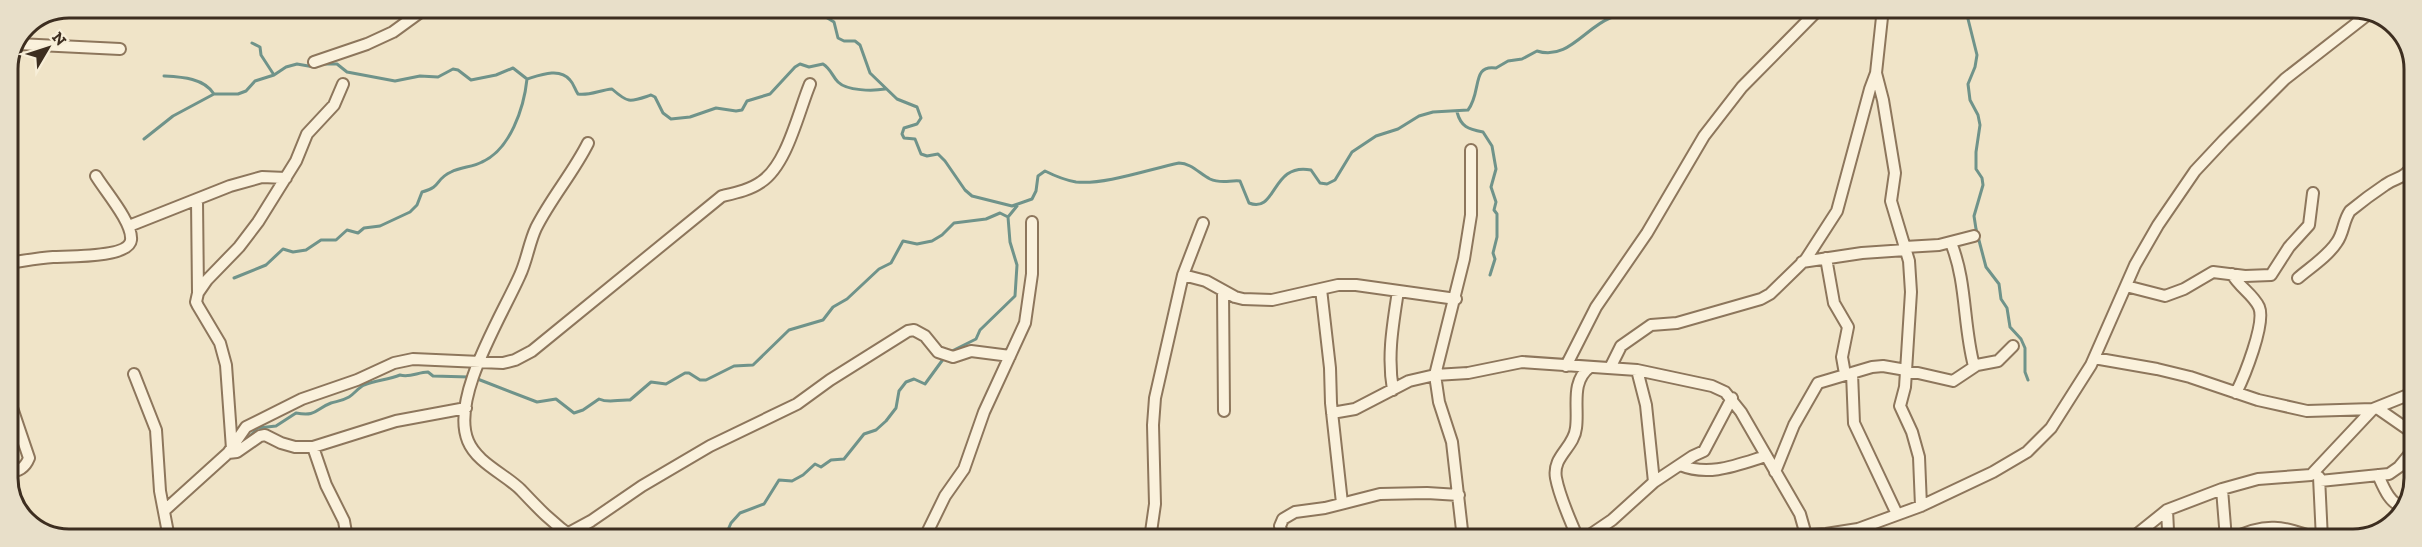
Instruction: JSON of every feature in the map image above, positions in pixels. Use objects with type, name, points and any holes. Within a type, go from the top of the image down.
[{"type":"street","points":[[314,62],[359,47],[393,32],[412,18]]},
{"type":"street","points":[[1566,366],[1596,307],[1647,233],[1704,136],[1742,87],[1810,18]]},
{"type":"street","points":[[1610,368],[1621,346],[1651,325],[1688,320],[1761,299],[1770,294],[1802,262],[1826,231],[1837,211],[1864,108],[1876,73],[1882,18]]},
{"type":"street","points":[[1858,529],[1921,506],[1993,472],[2027,452],[2051,428],[2094,358],[2126,286],[2158,225],[2195,171],[2285,79],[2362,19]]},
{"type":"street","points":[[25,44],[120,49]]},
{"type":"street","points":[[1876,73],[1883,100],[1895,173],[1891,201],[1909,261],[1911,307],[1906,372],[1900,406],[1912,432],[1919,457],[1921,506]]},
{"type":"street","points":[[198,293],[245,238],[286,178],[308,134],[334,105],[343,84]]},
{"type":"street","points":[[165,510],[230,451],[246,427],[302,399],[357,380],[394,363],[426,359],[503,363],[515,360],[532,351],[722,196],[760,183],[768,177],[775,170],[786,148],[810,84]]},
{"type":"street","points":[[560,529],[521,490],[490,466],[469,444],[464,429],[471,381],[488,338],[504,312],[524,266],[536,229],[588,143]]},
{"type":"street","points":[[1462,529],[1452,442],[1439,402],[1435,375],[1456,299],[1471,214],[1472,150]]},
{"type":"street","points":[[2298,279],[2333,248],[2342,234],[2349,211],[2390,181],[2399,180],[2404,175]]},
{"type":"street","points":[[18,262],[52,257],[88,257],[119,250],[129,244],[131,239],[129,226],[96,176]]},
{"type":"street","points":[[129,226],[230,186],[262,177],[286,178]]},
{"type":"street","points":[[2126,286],[2165,296],[2184,290],[2213,272],[2271,275],[2295,239],[2309,225],[2313,192]]},
{"type":"street","points":[[197,200],[198,293],[196,302],[220,344],[226,365],[230,451]]},
{"type":"street","points":[[929,529],[945,496],[964,469],[984,412],[1025,323],[1030,301],[1032,222]]},
{"type":"street","points":[[1151,529],[1155,504],[1153,425],[1155,398],[1183,275],[1203,223]]},
{"type":"street","points":[[1802,262],[1951,243],[1974,236]]},
{"type":"street","points":[[1951,243],[1962,279],[1964,311],[1974,366]]},
{"type":"street","points":[[1826,258],[1834,303],[1848,327],[1842,357],[1849,374],[1854,423],[1897,514]]},
{"type":"street","points":[[2232,274],[2256,302],[2261,314],[2247,372],[2236,393]]},
{"type":"street","points":[[1183,275],[1206,281],[1243,299],[1272,300],[1338,285],[1356,285],[1456,299]]},
{"type":"street","points":[[1322,289],[1342,503]]},
{"type":"street","points":[[1223,291],[1224,411]]},
{"type":"street","points":[[1393,390],[1390,372],[1390,343],[1398,291]]},
{"type":"street","points":[[580,529],[642,486],[710,446],[797,404],[830,380],[908,331],[914,330],[925,336],[938,352],[953,357],[971,351],[1010,356]]},
{"type":"street","points":[[1775,472],[1794,425],[1815,387],[1821,381],[1882,366],[1949,381],[1958,379],[1974,366],[1998,361],[2013,346]]},
{"type":"street","points":[[2094,358],[2190,377],[2236,393],[2307,411],[2375,409],[2404,397]]},
{"type":"street","points":[[1332,413],[1355,409],[1409,381],[1435,375],[1468,373],[1522,362],[1637,370],[1712,386],[1732,398],[1800,514],[1804,529]]},
{"type":"street","points":[[1574,529],[1556,477],[1556,464],[1575,434],[1579,381],[1584,372],[1590,368]]},
{"type":"street","points":[[1637,370],[1646,405],[1654,482]]},
{"type":"street","points":[[135,374],[156,430],[160,491],[168,529]]},
{"type":"street","points":[[1599,529],[1654,482],[1707,449],[1732,398]]},
{"type":"street","points":[[230,451],[237,452],[254,439],[265,435],[296,447],[313,447],[396,422],[466,408]]},
{"type":"street","points":[[2375,409],[2404,427]]},
{"type":"street","points":[[2143,529],[2167,510],[2222,489],[2258,479],[2308,476],[2375,409]]},
{"type":"street","points":[[18,426],[29,458],[26,465],[18,471]]},
{"type":"street","points":[[313,447],[326,485],[344,521],[345,529]]},
{"type":"street","points":[[1680,465],[1696,471],[1707,471],[1766,456]]},
{"type":"street","points":[[2320,481],[2389,474],[2404,461]]},
{"type":"street","points":[[2319,467],[2321,529]]},
{"type":"street","points":[[2379,475],[2389,496],[2396,504]]},
{"type":"street","points":[[2222,489],[2225,529]]},
{"type":"street","points":[[1281,529],[1280,526],[1287,515],[1380,494],[1459,495]]},
{"type":"street","points":[[2167,510],[2168,529]]},
{"type":"street","points":[[2256,529],[2261,527],[2282,529]]},
{"type":"waterway","points":[[827,18],[834,22],[838,38],[844,41],[855,41],[860,45],[870,73],[897,99],[917,107],[921,118],[917,124],[904,128],[902,134],[904,138],[915,139],[921,154],[927,156],[938,154],[972,196],[1012,206],[1032,199],[1036,191],[1038,176],[1045,171],[1068,180],[1088,182],[1114,179],[1183,163],[1214,180],[1240,181],[1249,203],[1258,204],[1265,201],[1288,173],[1298,170],[1311,170],[1320,183],[1327,184],[1335,180],[1352,152],[1376,136],[1398,129],[1419,116],[1433,112],[1468,110],[1483,70],[1496,68],[1508,61],[1522,59],[1537,51],[1548,53],[1567,48],[1610,18]]},
{"type":"waterway","points":[[1968,18],[1977,55],[1968,84],[1970,100],[1978,115],[1980,125],[1976,169],[1982,178],[1983,185],[1974,216],[1976,229],[1986,267],[1999,284],[2001,299],[2007,308],[2010,327],[2021,339],[2025,348],[2025,372],[2028,380]]},
{"type":"waterway","points":[[252,43],[260,47],[261,55],[274,75]]},
{"type":"waterway","points":[[144,139],[173,116],[214,94],[238,94],[246,91],[255,81],[297,64],[314,67]]},
{"type":"waterway","points":[[324,64],[337,64],[347,72],[395,81],[420,76],[438,77],[453,69],[471,80],[496,75],[513,68],[527,79]]},
{"type":"waterway","points":[[527,79],[555,73],[566,76],[578,94],[612,89],[630,100],[651,95],[655,97],[663,113],[671,119],[690,117],[716,108],[742,110],[747,101],[770,94],[800,64],[809,67],[823,64],[838,82],[847,87],[867,90],[885,89]]},
{"type":"waterway","points":[[164,76],[199,82],[214,94]]},
{"type":"waterway","points":[[234,278],[266,265],[283,249],[293,252],[306,250],[321,240],[336,240],[347,230],[358,233],[364,228],[380,226],[410,212],[417,205],[422,192],[433,188],[443,177],[455,170],[482,162],[500,148],[508,138],[519,115],[527,79]]},
{"type":"waterway","points":[[1457,112],[1463,124],[1483,132],[1492,146],[1496,169],[1491,187],[1496,202],[1494,210],[1497,214],[1497,237],[1493,253],[1495,259],[1490,275]]},
{"type":"waterway","points":[[948,353],[976,339],[980,330],[1015,296],[1017,265],[1010,242],[1008,217],[1017,206]]},
{"type":"waterway","points":[[475,378],[537,402],[556,399],[574,413],[599,399],[630,400],[651,382],[666,384],[685,373],[700,380],[706,380],[734,366],[753,365],[789,330],[823,320],[833,307],[847,299],[879,269],[891,263],[903,241],[917,244],[932,241],[954,223],[986,219],[1000,213],[1008,217]]},
{"type":"waterway","points":[[728,529],[740,513],[764,504],[779,480],[792,481],[815,464],[821,467],[831,460],[844,459],[864,434],[876,430],[886,421],[896,408],[899,391],[906,382],[914,379],[925,384],[944,358]]},
{"type":"waterway","points":[[245,441],[258,428],[276,426],[296,413],[312,413],[351,396],[362,386],[373,382],[400,375],[428,372],[433,376],[469,377]]}]
